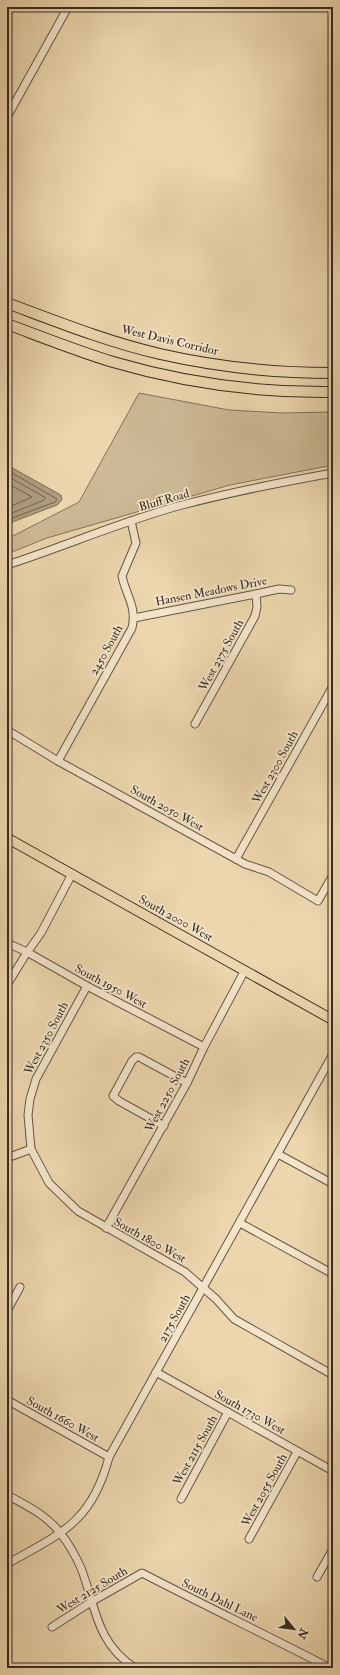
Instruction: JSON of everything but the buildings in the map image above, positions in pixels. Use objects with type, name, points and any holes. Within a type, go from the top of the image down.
[{"type":"highway","name":"West Davis Corridor","points":[[7,303],[99,336],[182,359],[251,369],[333,373]]},
{"type":"highway","points":[[7,324],[112,362],[177,378],[251,389],[333,392]]},
{"type":"main road","name":"South 2000 West","points":[[7,838],[333,1020]]},
{"type":"street","points":[[7,117],[68,7]]},
{"type":"street","name":"Bluff Road","points":[[7,565],[131,521],[182,505],[252,488],[333,473]]},
{"type":"street","name":"2450 South","points":[[58,761],[132,628],[134,618],[132,603],[122,576],[136,543],[131,521]]},
{"type":"street","name":"Hansen Meadows Drive","points":[[134,618],[256,594],[279,588],[291,590]]},
{"type":"street","name":"West 2375 South","points":[[195,724],[256,616],[256,594]]},
{"type":"street","name":"West 2300 South","points":[[236,859],[333,686]]},
{"type":"street","name":"South 2050 West","points":[[7,730],[58,761],[245,864],[269,872],[318,901],[333,875]]},
{"type":"street","points":[[7,985],[27,952],[41,933],[72,874]]},
{"type":"street","name":"South 1950 West","points":[[7,943],[27,952],[87,986],[204,1047]]},
{"type":"street","name":"West 2250 South","points":[[106,1228],[188,1083],[204,1047],[245,970]]},
{"type":"street","name":"West 2350 South","points":[[31,1149],[28,1115],[32,1088],[87,986]]},
{"type":"street","name":"2175 South","points":[[7,1564],[61,1533],[78,1519],[91,1502],[99,1489],[109,1457],[333,1054]]},
{"type":"street","points":[[164,1126],[115,1099],[113,1096],[115,1091],[136,1057],[139,1057],[188,1083]]},
{"type":"street","points":[[7,1158],[31,1149]]},
{"type":"street","name":"South 1800 West","points":[[31,1149],[49,1183],[78,1211],[175,1266],[216,1299],[234,1319],[333,1375]]},
{"type":"street","points":[[278,1154],[333,1184]]},
{"type":"street","points":[[240,1223],[333,1274]]},
{"type":"street","points":[[7,1311],[20,1287]]},
{"type":"street","name":"South 1730 West","points":[[156,1372],[333,1471]]},
{"type":"street","name":"South 1660 West","points":[[7,1400],[109,1457]]},
{"type":"street","name":"West 2115 South","points":[[181,1499],[228,1412]]},
{"type":"street","name":"West 2055 South","points":[[249,1539],[297,1452]]},
{"type":"street","points":[[7,1494],[48,1520],[61,1533],[81,1569],[99,1627],[118,1653],[135,1668]]},
{"type":"street","points":[[317,1577],[331,1558],[333,1549]]},
{"type":"street","name":"West 2125 South","points":[[52,1627],[91,1602],[142,1573]]},
{"type":"street","name":"South Dahl Lane","points":[[142,1573],[330,1668]]},
{"type":"shaded area","points":[[139,393],[229,410],[282,413],[333,412],[333,465],[230,485],[47,538],[7,554],[7,539],[79,502]]},
{"type":"water","points":[[7,465],[61,495],[62,500],[57,505],[7,524]]}]
